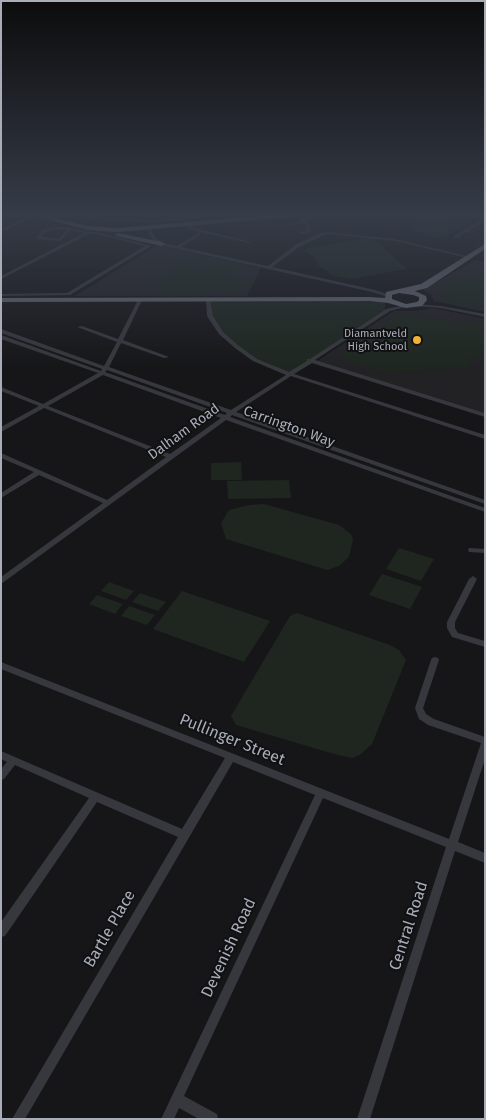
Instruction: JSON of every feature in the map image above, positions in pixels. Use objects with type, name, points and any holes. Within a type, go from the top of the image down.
[{"type":"highway","points":[[389,300],[407,291],[424,286],[454,266]]},
{"type":"highway","points":[[1,300],[370,299],[389,300],[403,306],[416,305],[422,302],[421,296],[424,286]]},
{"type":"highway","points":[[407,291],[421,296]]},
{"type":"street","points":[[1,278],[22,266]]},
{"type":"street","points":[[1,295],[70,293],[115,266]]},
{"type":"street","points":[[261,266],[373,291],[389,300]]},
{"type":"street","points":[[1,271],[10,273]]},
{"type":"street","points":[[421,296],[441,307]]},
{"type":"street","points":[[208,299],[210,316],[228,339],[255,360],[289,374],[485,437]]},
{"type":"street","points":[[1,430],[101,374],[106,368],[140,300]]},
{"type":"street","name":"Dalham Road","points":[[1,581],[228,415],[310,360],[389,300]]},
{"type":"street","points":[[416,305],[441,307],[485,316]]},
{"type":"street","points":[[80,327],[166,356]]},
{"type":"street","name":"Carrington Way","points":[[1,330],[485,510]]},
{"type":"street","name":"Carrington Way","points":[[1,337],[101,374],[485,502]]},
{"type":"street","points":[[310,360],[485,415]]},
{"type":"street","points":[[1,389],[171,457]]},
{"type":"street","points":[[1,455],[108,503]]},
{"type":"street","points":[[1,496],[39,472]]},
{"type":"street","points":[[472,550],[485,550]]},
{"type":"street","points":[[473,579],[451,622],[452,631],[455,635],[485,644]]},
{"type":"street","points":[[435,660],[419,708],[422,716],[425,719],[485,742]]},
{"type":"street","name":"Pullinger Street","points":[[1,665],[485,858]]},
{"type":"street","name":"Central Road","points":[[363,1119],[485,742]]},
{"type":"street","points":[[1,755],[184,835]]},
{"type":"street","name":"Bartle Place","points":[[18,1119],[231,756]]},
{"type":"street","points":[[1,776],[14,760]]},
{"type":"street","name":"Devenish Road","points":[[167,1119],[321,792]]},
{"type":"street","points":[[1,932],[95,797]]},
{"type":"street","points":[[176,1099],[212,1119]]},
{"type":"shaded area","points":[[123,266],[253,266],[261,268],[247,296],[75,296]]},
{"type":"shaded area","points":[[178,266],[240,266],[226,277],[252,283],[234,295],[209,289],[198,296],[154,296],[157,282]]},
{"type":"shaded area","points":[[320,266],[404,266],[407,269],[350,279],[334,276]]},
{"type":"shaded area","points":[[464,266],[485,266],[485,312],[434,301],[431,294],[423,290]]},
{"type":"shaded area","points":[[459,277],[485,277],[485,307],[461,305],[448,299],[441,292],[441,284]]},
{"type":"shaded area","points":[[374,300],[385,303],[385,309],[289,374],[243,352],[215,325],[208,301]]},
{"type":"shaded area","name":"Diamantveld High School","points":[[434,308],[485,319],[485,413],[317,361],[394,311],[415,311]]},
{"type":"shaded area","points":[[396,315],[485,324],[485,354],[472,357],[469,367],[465,368],[383,372],[347,361],[340,354]]},
{"type":"shaded area","points":[[241,462],[242,480],[211,480],[211,463]]},
{"type":"shaded area","points":[[289,480],[291,498],[228,499],[227,481]]},
{"type":"shaded area","points":[[264,504],[339,525],[351,534],[353,540],[349,557],[339,566],[327,570],[226,539],[221,523],[229,510],[249,505]]},
{"type":"shaded area","points":[[399,548],[434,559],[421,581],[386,569]]},
{"type":"shaded area","points":[[382,574],[422,587],[410,609],[369,595]]},
{"type":"shaded area","points":[[109,582],[134,591],[126,600],[101,591]]},
{"type":"shaded area","points":[[182,591],[270,621],[244,662],[153,629]]},
{"type":"shaded area","points":[[140,593],[166,602],[158,611],[132,602]]},
{"type":"shaded area","points":[[97,595],[123,604],[115,614],[89,604]]},
{"type":"shaded area","points":[[129,606],[155,615],[147,625],[121,616]]},
{"type":"shaded area","points":[[297,613],[390,645],[399,650],[406,660],[372,744],[360,755],[352,758],[334,754],[236,725],[231,716],[290,616]]},
{"type":"place","name":"Diamantveld High School","points":[[417,340]]}]
